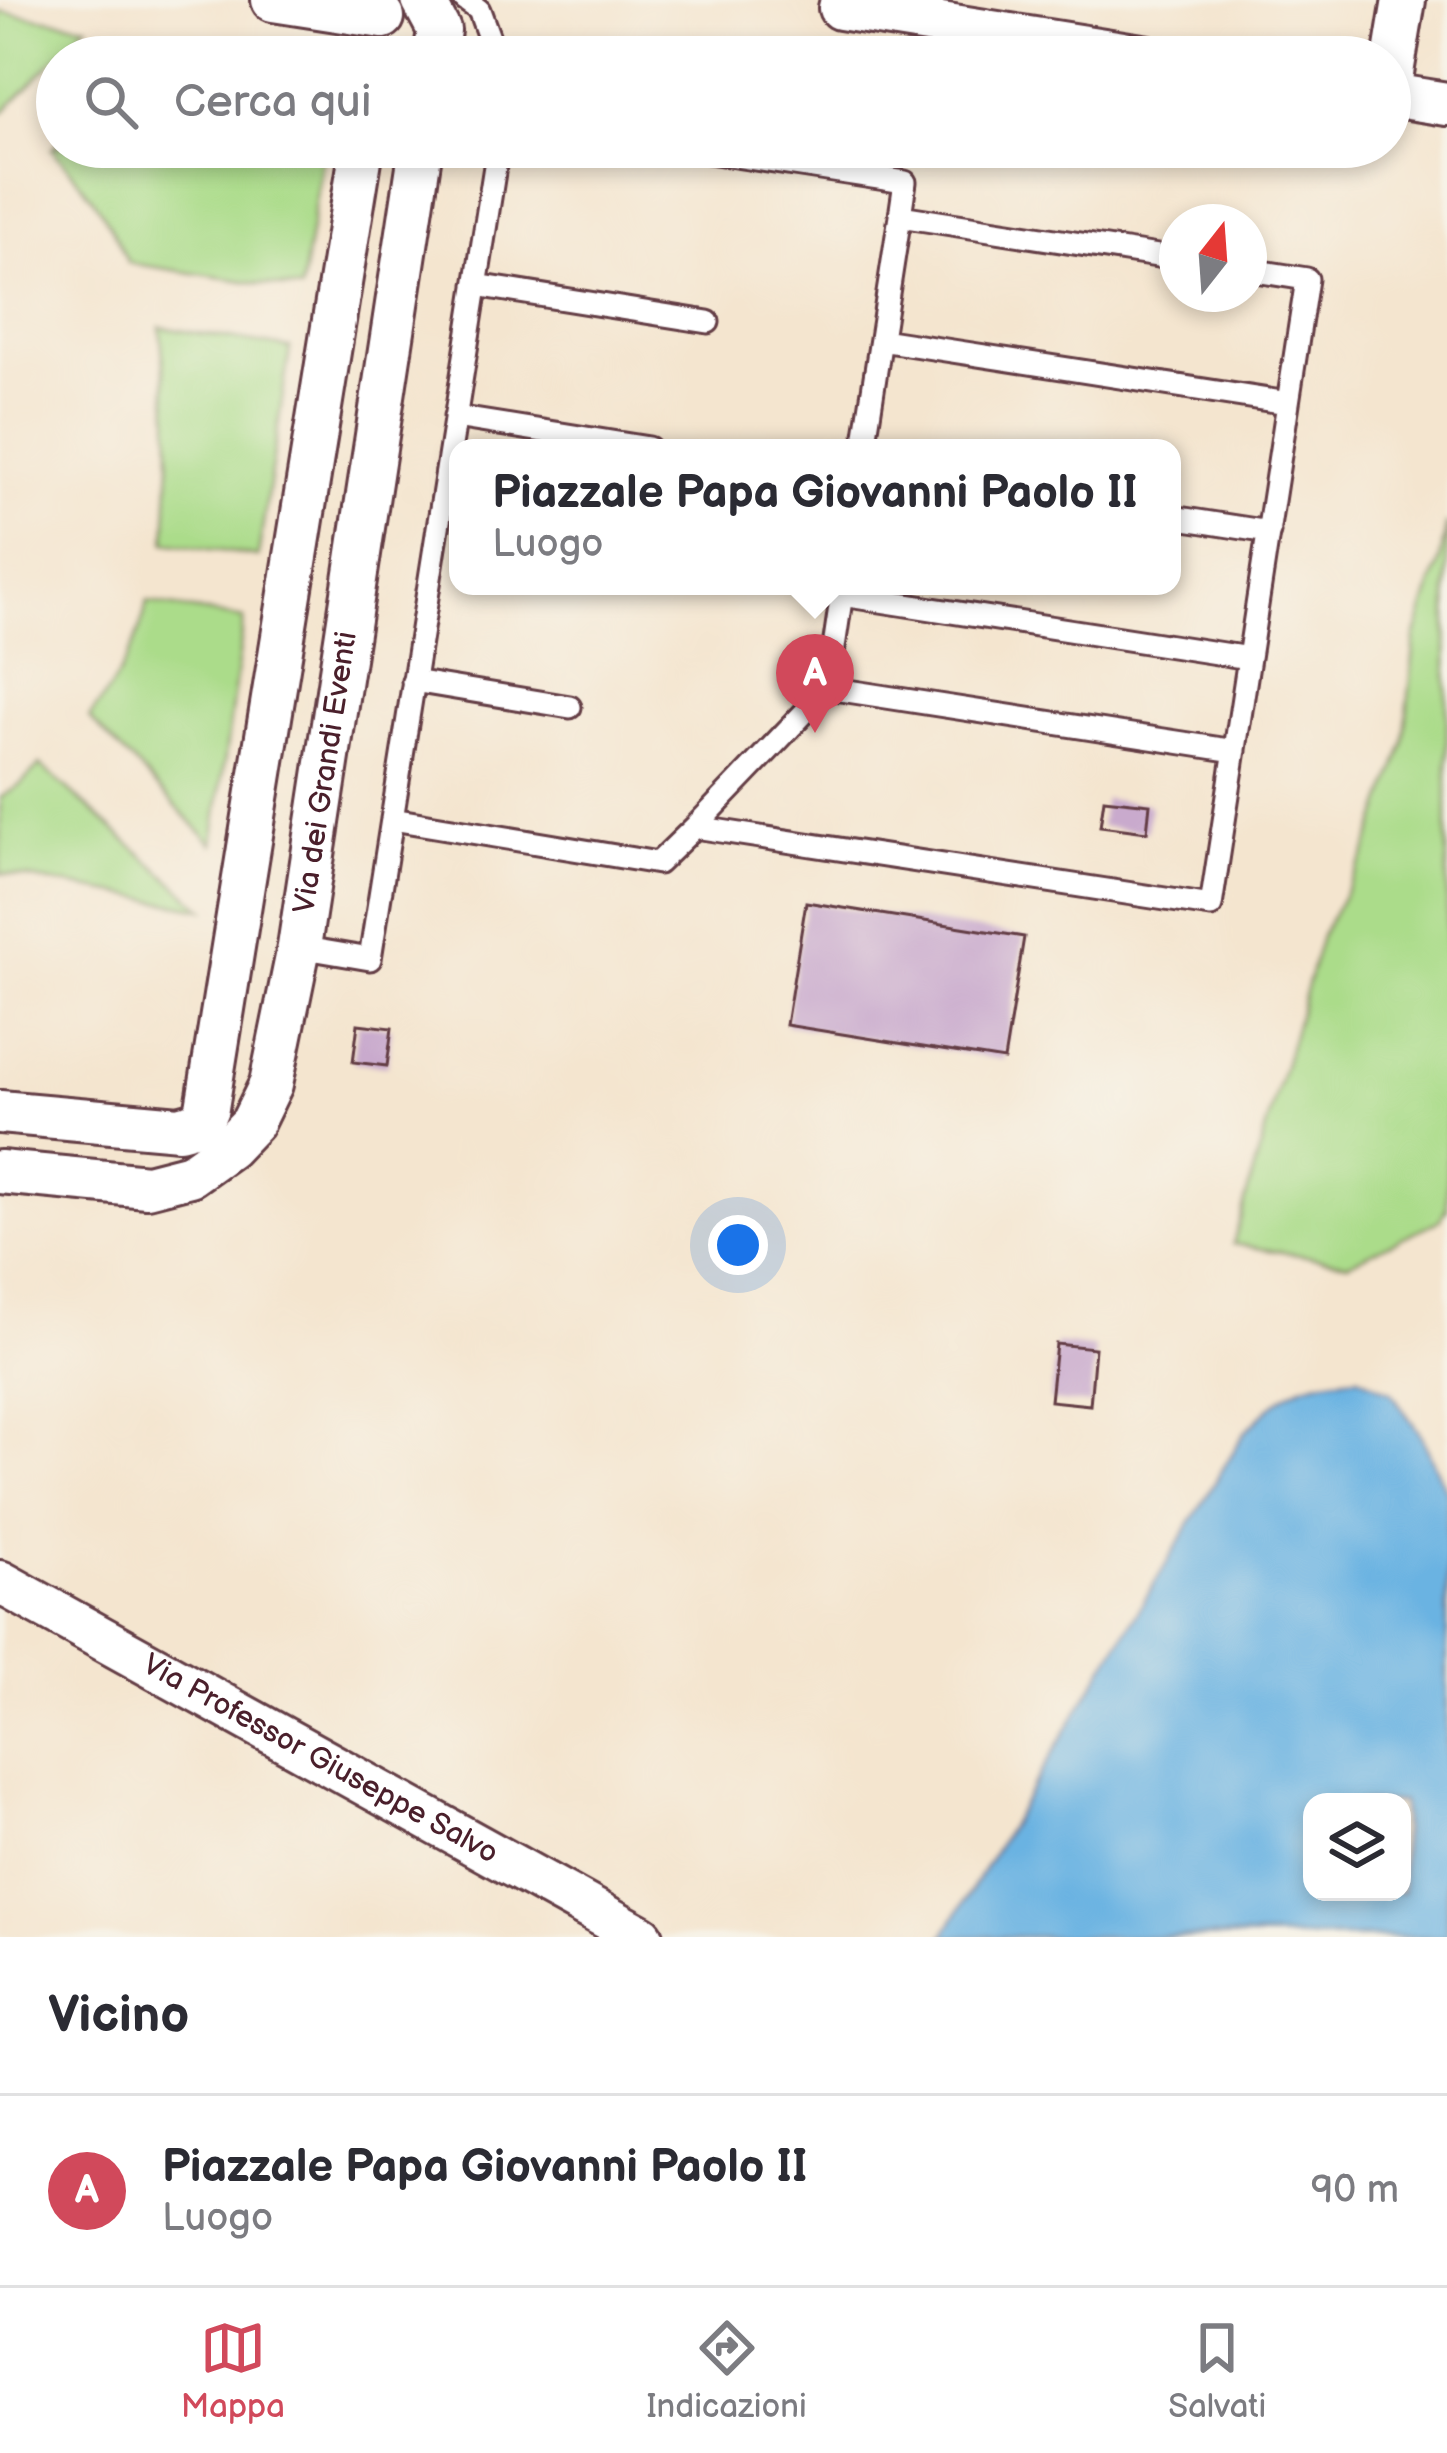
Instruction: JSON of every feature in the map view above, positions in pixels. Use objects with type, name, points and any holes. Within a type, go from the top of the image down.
[{"type":"street","points":[[273,0],[382,25]]},
{"type":"street","points":[[423,0],[438,36]]},
{"type":"street","points":[[1397,36],[1403,0]]},
{"type":"street","points":[[840,8],[986,15],[1067,36]]},
{"type":"street","points":[[1411,98],[1447,104]]},
{"type":"street","points":[[0,1112],[179,1128],[201,1122],[207,1108],[359,168]]},
{"type":"street","name":"Via dei Grandi Eventi","points":[[0,1172],[147,1186],[190,1175],[252,1124],[271,1084],[299,947],[419,168]]},
{"type":"street","points":[[290,595],[352,604]]},
{"type":"street","name":"Via Professor Giuseppe Salvo","points":[[0,1582],[642,1937]]},
{"type":"lane","points":[[465,0],[478,10],[488,36]]},
{"type":"lane","points":[[452,439],[495,168]]},
{"type":"lane","points":[[813,168],[905,182],[865,439]]},
{"type":"lane","points":[[900,216],[1159,256]]},
{"type":"lane","points":[[695,827],[1211,906],[1307,279],[1267,273]]},
{"type":"lane","points":[[476,285],[708,322]]},
{"type":"lane","points":[[881,340],[1288,403]]},
{"type":"lane","points":[[455,417],[593,439]]},
{"type":"lane","points":[[299,947],[370,959],[449,456]]},
{"type":"lane","points":[[1181,518],[1269,532]]},
{"type":"lane","points":[[435,547],[449,549]]},
{"type":"lane","points":[[392,819],[658,863],[828,688],[842,595]]},
{"type":"lane","points":[[873,595],[1250,658]]},
{"type":"lane","points":[[413,681],[570,706]]},
{"type":"lane","points":[[828,688],[1235,751]]},
{"type":"green space","points":[[0,12],[87,25],[76,36],[36,36],[36,78],[0,111]]},
{"type":"green space","points":[[68,168],[321,168],[301,290],[128,263]]},
{"type":"green space","points":[[160,327],[290,348],[258,557],[166,542],[169,418]]},
{"type":"green space","points":[[1447,523],[1447,1208],[1440,1220],[1348,1263],[1233,1244],[1321,936],[1365,856],[1404,744],[1415,638]]},
{"type":"green space","points":[[147,602],[244,619],[213,844],[89,718],[125,663]]},
{"type":"green space","points":[[40,765],[204,909],[0,873],[0,798]]},
{"type":"water","points":[[1359,1376],[1391,1392],[1421,1435],[1447,1493],[1447,1937],[943,1937],[1245,1432],[1273,1405],[1307,1384]]},
{"type":"building","points":[[1104,799],[1150,804],[1147,832],[1100,826]]},
{"type":"building","points":[[806,902],[1024,937],[1004,1060],[786,1025]]},
{"type":"building","points":[[358,1024],[392,1028],[387,1066],[353,1062]]},
{"type":"building","points":[[1056,1344],[1095,1348],[1090,1405],[1050,1401]]},
{"type":"place","name":"Piazzale Papa Giovanni Paolo II","points":[[815,733]]}]
